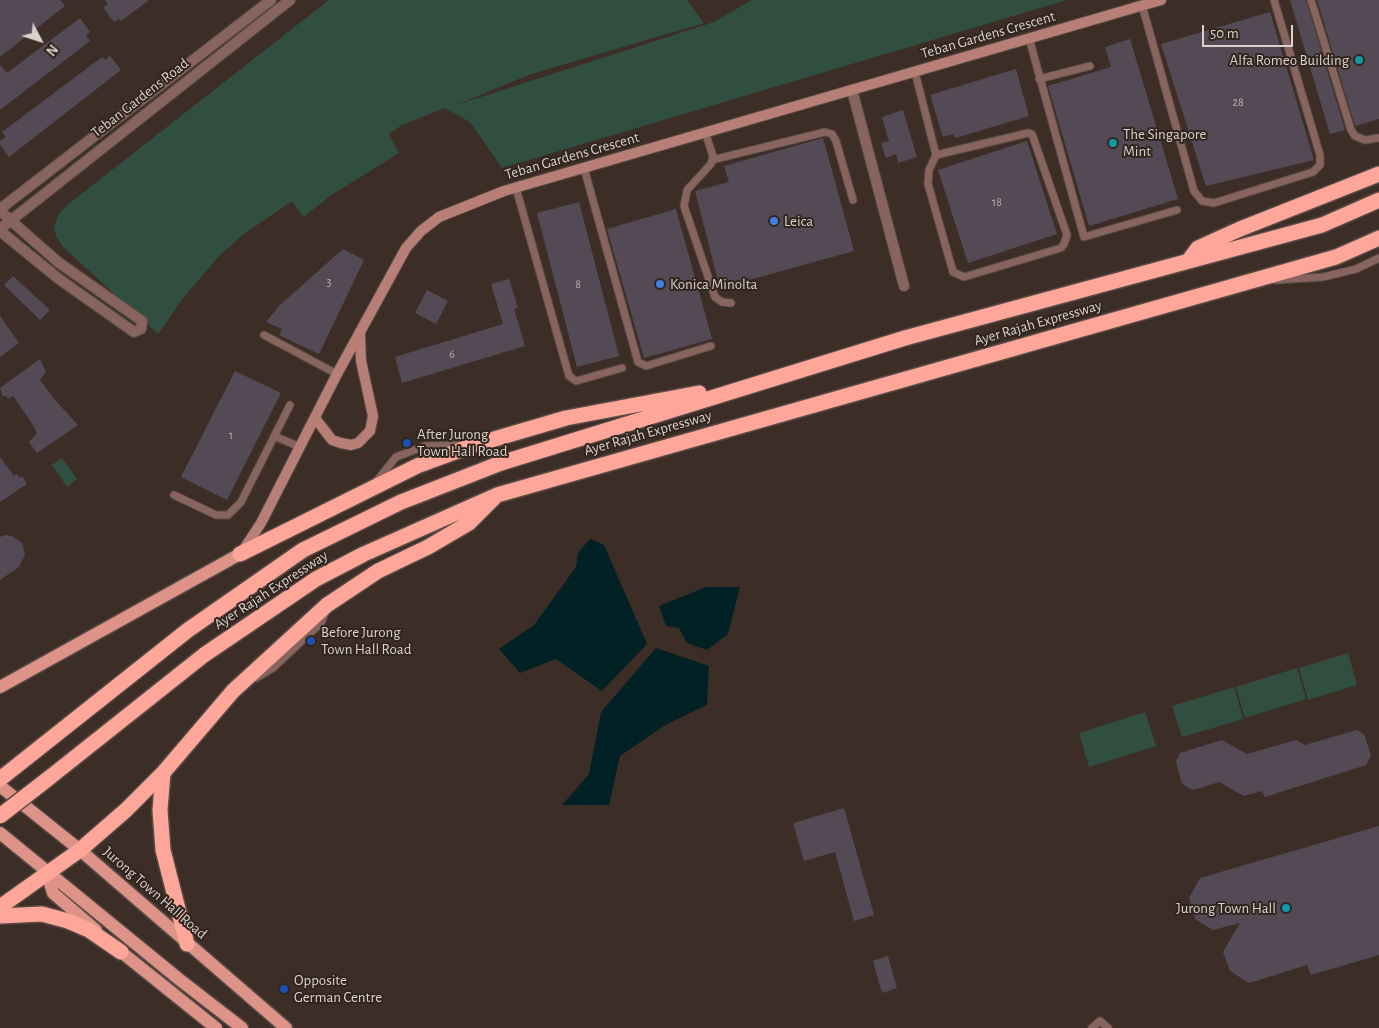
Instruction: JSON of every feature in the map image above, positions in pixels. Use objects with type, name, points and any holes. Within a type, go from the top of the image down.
[{"type":"highway","points":[[1189,260],[1198,248],[1240,229],[1379,174]]},
{"type":"highway","name":"Ayer Rajah Expressway","points":[[0,779],[188,630],[312,546],[401,502],[501,462],[905,338],[1322,225],[1379,200]]},
{"type":"highway","name":"Ayer Rajah Expressway","points":[[0,816],[204,654],[316,579],[364,554],[497,495],[1336,257],[1379,238]]},
{"type":"highway","points":[[240,554],[416,466],[474,445],[566,418],[769,380]]},
{"type":"highway","points":[[0,907],[80,850],[126,810],[163,773],[233,691],[327,605],[378,571],[428,547],[469,523],[497,495]]},
{"type":"highway","points":[[163,773],[160,810],[163,850],[187,944]]},
{"type":"highway","points":[[0,916],[42,914],[68,920],[89,930],[121,952]]},
{"type":"main road","points":[[0,687],[240,554]]},
{"type":"main road","name":"Jurong Town Hall Road","points":[[0,786],[80,850],[286,1028]]},
{"type":"main road","points":[[0,833],[47,873],[242,1028]]},
{"type":"main road","points":[[47,873],[54,893],[121,952],[216,1028]]},
{"type":"street","name":"Teban Gardens Road","points":[[271,0],[0,210],[10,220],[58,262],[142,321],[141,329],[134,332],[59,279],[0,230],[10,220],[290,0]]},
{"type":"street","name":"Teban Gardens Crescent","points":[[240,554],[261,523],[337,374],[406,248],[420,231],[456,208],[516,188],[704,132],[1161,0]]},
{"type":"street","points":[[852,90],[904,286]]},
{"type":"street","points":[[315,418],[332,440],[341,443],[351,445],[358,442],[370,431],[373,416],[361,361],[360,332]]},
{"type":"lane","points":[[1142,5],[1194,190],[1202,201],[1214,203],[1314,172],[1320,165],[1320,154],[1274,0]]},
{"type":"lane","points":[[1311,0],[1351,130],[1355,136],[1365,140],[1379,138]]},
{"type":"lane","points":[[1029,38],[1084,237],[1177,210]]},
{"type":"lane","points":[[1039,79],[1090,66]]},
{"type":"lane","points":[[916,72],[936,155],[929,170],[928,184],[953,272],[964,277],[1061,248],[1064,244],[1067,235],[1032,134],[1028,133],[936,155]]},
{"type":"lane","points":[[704,132],[712,160],[707,169],[687,190],[684,206],[715,297],[722,302],[730,302]]},
{"type":"lane","points":[[712,160],[825,132],[832,134],[836,141],[853,200]]},
{"type":"lane","points":[[584,168],[638,362],[646,366],[711,346]]},
{"type":"lane","points":[[516,188],[569,376],[576,381],[622,368]]},
{"type":"lane","points":[[1251,280],[1324,277],[1356,269],[1379,258]]},
{"type":"lane","points":[[264,335],[337,374]]},
{"type":"lane","points":[[174,495],[216,515],[228,515],[241,502],[290,405]]},
{"type":"lane","points":[[274,436],[300,446]]},
{"type":"lane","points":[[1092,1028],[1100,1021],[1108,1028]]},
{"type":"green space","points":[[329,0],[687,0],[704,23],[531,74],[456,105],[714,22],[752,0],[1067,0],[502,168],[470,122],[445,108],[402,125],[389,134],[399,153],[333,194],[303,217],[292,201],[244,234],[219,256],[183,298],[158,334],[63,247],[56,236],[54,226],[59,214],[66,206]]},
{"type":"green space","points":[[62,458],[77,479],[67,487],[52,465]]},
{"type":"green space","points":[[1348,653],[1357,685],[1308,700],[1299,668]]},
{"type":"green space","points":[[1297,668],[1306,699],[1245,718],[1236,687]]},
{"type":"green space","points":[[1234,687],[1243,719],[1182,737],[1172,706]]},
{"type":"green space","points":[[1145,712],[1156,746],[1089,767],[1079,733]]},
{"type":"water","points":[[590,539],[604,545],[647,644],[602,691],[556,659],[520,673],[499,649],[534,625],[576,567],[578,553]]},
{"type":"water","points":[[706,587],[740,587],[728,634],[707,650],[687,643],[679,628],[666,626],[659,606]]},
{"type":"water","points":[[656,648],[709,666],[707,705],[667,724],[620,756],[609,805],[562,805],[589,774],[601,712]]},
{"type":"building","points":[[0,0],[60,0],[65,6],[0,57]]},
{"type":"building","points":[[105,0],[149,0],[121,21],[119,19],[114,22],[103,8],[108,4]]},
{"type":"building","points":[[1290,0],[1306,0],[1345,130],[1330,134]]},
{"type":"building","name":"Alfa Romeo Building","points":[[1317,0],[1379,0],[1379,119],[1355,126]]},
{"type":"building","points":[[1270,12],[1314,160],[1206,186],[1161,44]]},
{"type":"building","points":[[80,18],[90,32],[86,35],[90,41],[0,110],[0,65],[7,73]]},
{"type":"building","name":"The Singapore Mint","points":[[1130,39],[1178,199],[1089,226],[1048,86],[1111,67],[1105,47]]},
{"type":"building","points":[[110,56],[121,70],[9,157],[0,145],[0,141],[6,137],[2,132],[102,57],[105,60]]},
{"type":"building","points":[[1016,69],[1029,116],[955,138],[953,134],[943,137],[930,95]]},
{"type":"building","points":[[903,110],[917,157],[898,163],[896,154],[886,158],[881,143],[889,141],[882,117]]},
{"type":"building","name":"Leica","points":[[823,138],[854,251],[720,288],[695,191],[729,182],[724,166]]},
{"type":"building","points":[[1027,141],[1057,234],[968,263],[938,170]]},
{"type":"building","points":[[579,202],[619,356],[577,367],[537,213]]},
{"type":"building","name":"Konica Minolta","points":[[676,209],[712,339],[644,358],[607,229]]},
{"type":"building","points":[[343,249],[364,260],[319,354],[279,335],[282,329],[266,322],[280,305]]},
{"type":"building","points":[[13,276],[50,310],[40,320],[4,285]]},
{"type":"building","points":[[509,279],[518,308],[514,309],[525,346],[402,383],[395,357],[503,324],[491,284]]},
{"type":"building","points":[[427,290],[448,301],[436,324],[415,313]]},
{"type":"building","points":[[0,316],[19,343],[0,357]]},
{"type":"building","points":[[40,359],[46,372],[40,380],[78,425],[37,453],[29,442],[37,433],[31,422],[13,396],[8,399],[6,395],[3,397],[0,388]]},
{"type":"building","points":[[235,371],[281,393],[227,500],[181,477]]},
{"type":"building","points":[[0,457],[14,476],[17,474],[20,478],[22,476],[27,484],[0,502]]},
{"type":"building","points":[[5,535],[12,536],[22,543],[25,555],[19,567],[0,580],[0,537]]},
{"type":"building","points":[[1357,730],[1364,734],[1371,756],[1366,765],[1265,797],[1262,791],[1244,796],[1219,782],[1193,790],[1182,784],[1176,762],[1180,753],[1222,740],[1247,754],[1296,740],[1305,745]]},
{"type":"building","points":[[844,808],[874,915],[854,921],[835,852],[804,861],[793,823]]},
{"type":"building","name":"Jurong Town Hall","points":[[1379,826],[1379,955],[1311,975],[1307,965],[1249,983],[1230,971],[1223,952],[1240,923],[1213,930],[1195,919],[1189,898],[1200,878]]},
{"type":"building","points":[[888,956],[897,988],[882,993],[873,961]]},
{"type":"place","name":"Alfa Romeo Building","points":[[1359,60]]},
{"type":"place","name":"The Singapore Mint","points":[[1113,143]]},
{"type":"place","name":"Leica","points":[[774,221]]},
{"type":"place","name":"Konica Minolta","points":[[660,284]]},
{"type":"place","name":"After Jurong Town Hall Road","points":[[407,443]]},
{"type":"place","name":"Before Jurong Town Hall Road","points":[[311,641]]},
{"type":"place","name":"Jurong Town Hall","points":[[1286,908]]},
{"type":"place","name":"Opposite German Centre","points":[[284,989]]}]
